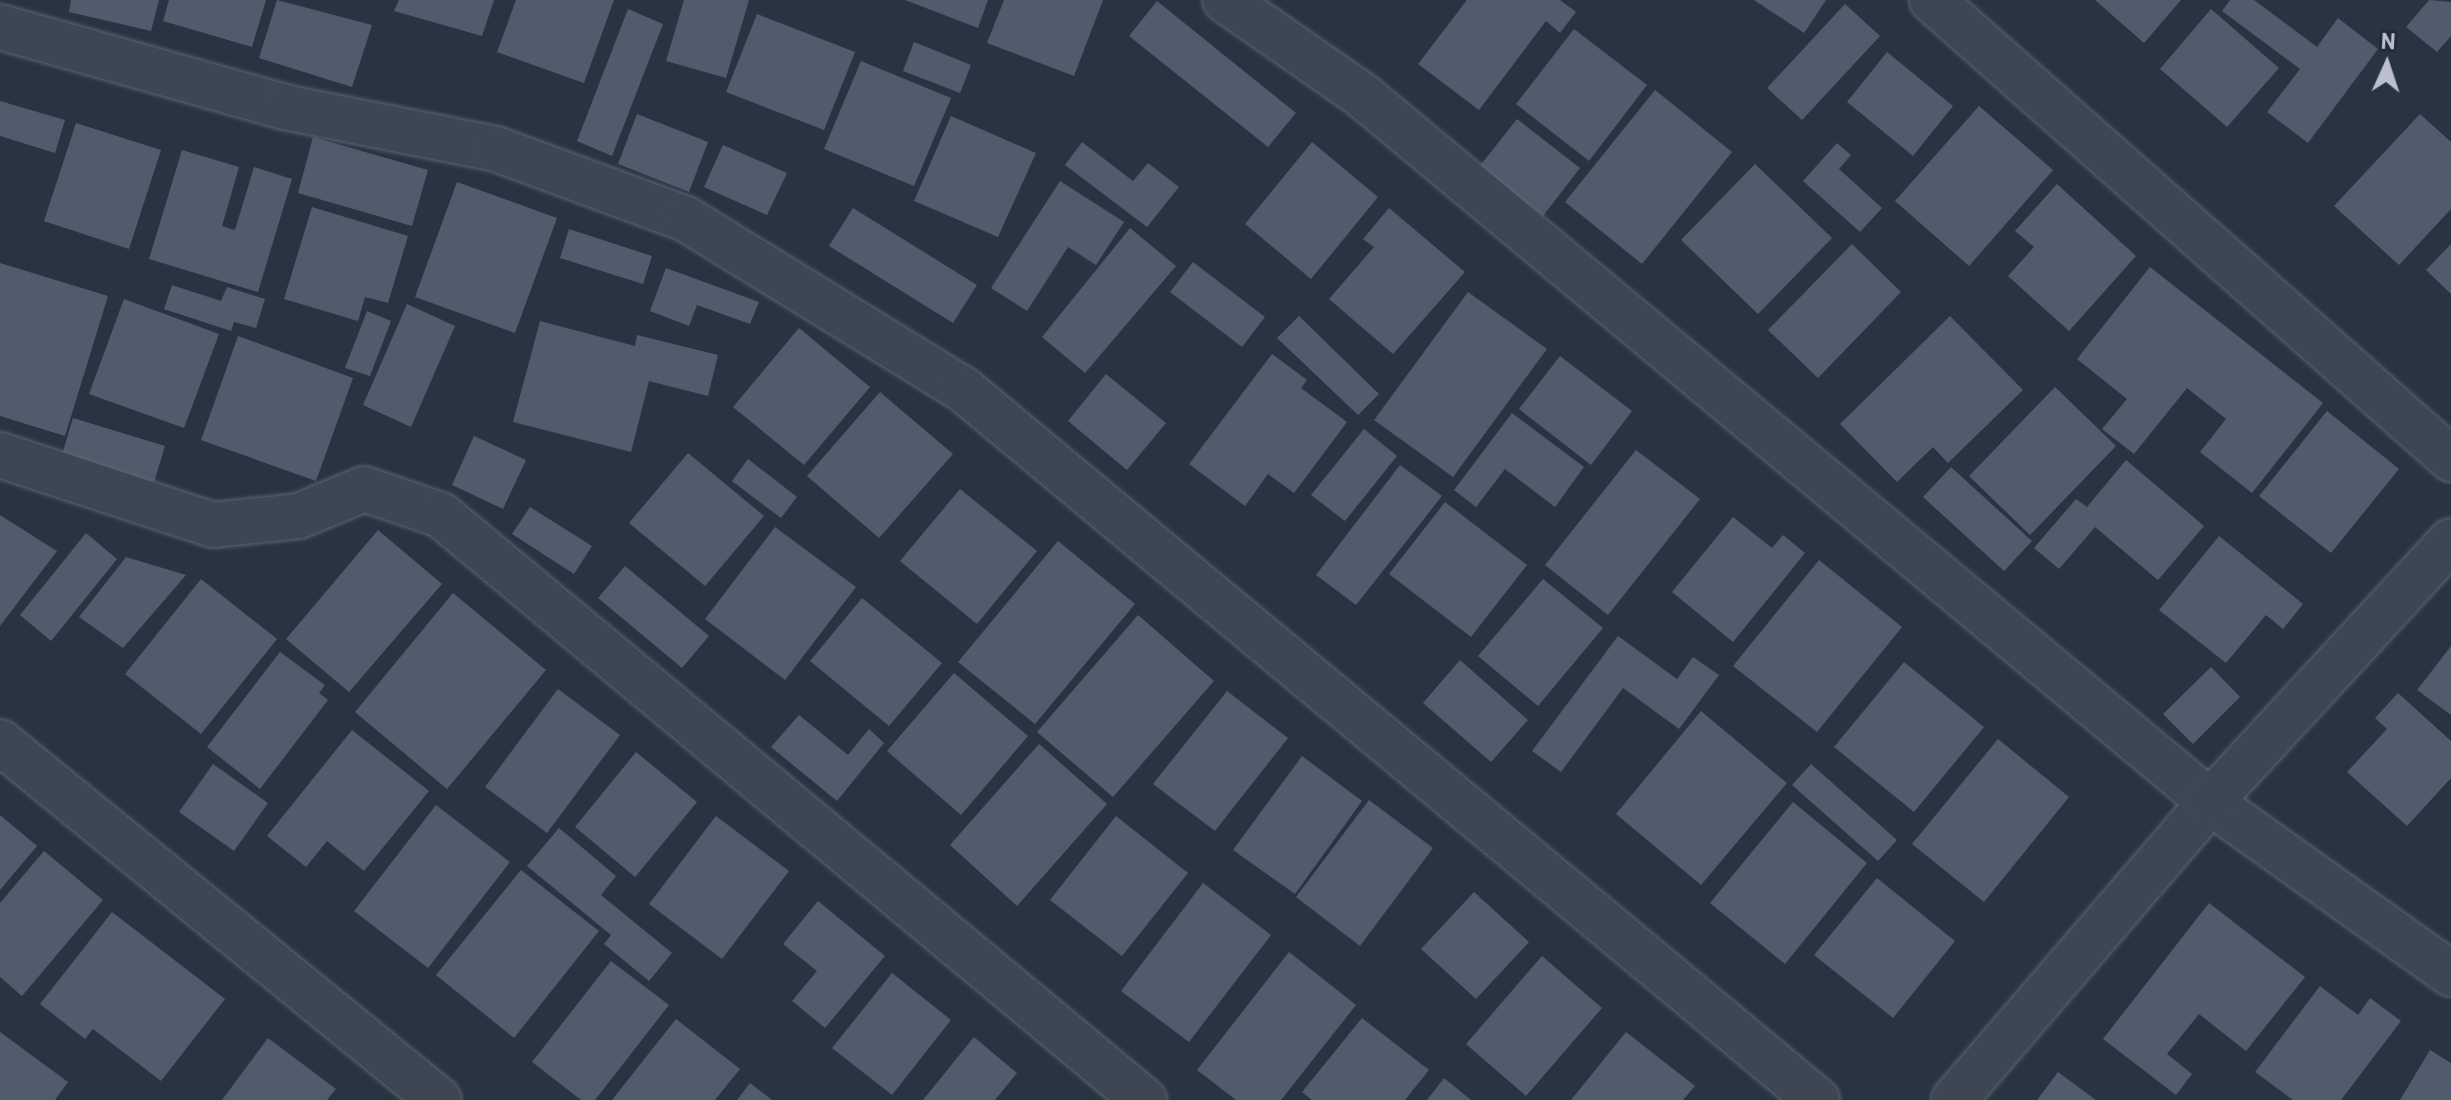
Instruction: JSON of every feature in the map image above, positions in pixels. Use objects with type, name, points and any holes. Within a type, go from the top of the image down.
[{"type":"street","points":[[1225,0],[1363,96],[2210,802],[2451,974]]},
{"type":"street","points":[[1932,0],[2451,459]]},
{"type":"street","points":[[0,27],[284,107],[496,149],[686,219],[964,390],[1817,1100]]},
{"type":"street","points":[[0,455],[213,525],[299,516],[364,489],[441,515],[1144,1100]]},
{"type":"street","points":[[1954,1100],[2210,802],[2451,541]]},
{"type":"street","points":[[0,742],[439,1100]]},
{"type":"building","points":[[71,0],[159,0],[151,31],[69,12]]},
{"type":"building","points":[[169,0],[266,0],[252,47],[163,21]]},
{"type":"building","points":[[277,0],[372,25],[352,87],[259,58]]},
{"type":"building","points":[[399,0],[494,0],[482,36],[394,11]]},
{"type":"building","points":[[516,0],[614,0],[584,83],[497,52]]},
{"type":"building","points":[[684,0],[749,0],[726,78],[666,61]]},
{"type":"building","points":[[905,0],[988,0],[978,28]]},
{"type":"building","points":[[1004,0],[1103,0],[1074,76],[987,43]]},
{"type":"building","points":[[1467,0],[1560,0],[1576,12],[1560,33],[1546,21],[1479,110],[1418,64]]},
{"type":"building","points":[[1754,0],[1826,0],[1804,33]]},
{"type":"building","points":[[2095,0],[2181,0],[2144,43]]},
{"type":"building","points":[[2230,0],[2254,0],[2317,47],[2338,18],[2378,49],[2308,143],[2267,112],[2300,69],[2222,11]]},
{"type":"building","points":[[2429,0],[2451,2],[2451,36],[2437,52],[2406,27]]},
{"type":"building","points":[[1157,1],[1296,113],[1268,147],[1129,36]]},
{"type":"building","points":[[1845,4],[1880,36],[1802,120],[1767,88]]},
{"type":"building","points":[[628,9],[663,24],[612,156],[577,141]]},
{"type":"building","points":[[2211,9],[2279,68],[2227,127],[2160,69]]},
{"type":"building","points":[[757,14],[855,52],[824,130],[726,92]]},
{"type":"building","points":[[1574,29],[1647,85],[1589,161],[1516,104]]},
{"type":"building","points":[[914,42],[971,65],[960,93],[903,71]]},
{"type":"building","points":[[1887,52],[1953,106],[1913,156],[1847,102]]},
{"type":"building","points":[[861,61],[951,98],[914,186],[824,149]]},
{"type":"building","points":[[1655,90],[1732,152],[1642,264],[1565,202]]},
{"type":"building","points":[[0,101],[65,120],[55,153],[0,136]]},
{"type":"building","points":[[1979,106],[2053,170],[1969,266],[1895,201]]},
{"type":"building","points":[[637,114],[708,142],[689,192],[618,164]]},
{"type":"building","points":[[2420,114],[2451,142],[2451,209],[2399,265],[2334,206]]},
{"type":"building","points":[[951,116],[1036,153],[998,237],[914,201]]},
{"type":"building","points":[[1517,119],[1580,168],[1543,216],[1479,167]]},
{"type":"building","points":[[76,123],[161,150],[129,249],[44,221]]},
{"type":"building","points":[[313,137],[428,170],[412,226],[298,193]]},
{"type":"building","points":[[1082,142],[1133,181],[1148,163],[1179,187],[1147,227],[1065,165]]},
{"type":"building","points":[[1312,142],[1378,197],[1311,279],[1245,224]]},
{"type":"building","points":[[1837,143],[1851,155],[1839,169],[1882,208],[1860,232],[1803,181]]},
{"type":"building","points":[[723,145],[787,173],[767,215],[704,187]]},
{"type":"building","points":[[182,150],[239,167],[222,226],[235,230],[254,167],[292,179],[258,292],[149,259]]},
{"type":"building","points":[[1755,164],[1832,238],[1758,314],[1681,240]]},
{"type":"building","points":[[1060,181],[1124,222],[1096,265],[1068,247],[1027,311],[991,288]]},
{"type":"building","points":[[457,182],[557,218],[515,333],[415,297]]},
{"type":"building","points":[[2057,184],[2136,256],[2069,331],[2008,276],[2034,247],[2015,231]]},
{"type":"building","points":[[312,207],[408,236],[388,303],[365,297],[358,321],[284,299]]},
{"type":"building","points":[[853,208],[977,285],[953,323],[829,246]]},
{"type":"building","points":[[1389,208],[1465,272],[1393,354],[1329,299],[1374,247],[1363,239]]},
{"type":"building","points":[[1130,228],[1176,266],[1085,373],[1042,337]]},
{"type":"building","points":[[569,229],[652,256],[643,284],[560,258]]},
{"type":"building","points":[[1852,244],[1901,292],[1818,378],[1768,330]]},
{"type":"building","points":[[2451,244],[2451,294],[2426,270]]},
{"type":"building","points":[[1193,262],[1265,317],[1242,347],[1170,292]]},
{"type":"building","points":[[0,263],[108,296],[65,436],[0,416]]},
{"type":"building","points":[[2150,267],[2323,403],[2252,493],[2200,452],[2226,419],[2187,388],[2134,454],[2102,429],[2127,399],[2077,359]]},
{"type":"building","points":[[666,268],[759,302],[750,324],[697,305],[689,326],[650,311]]},
{"type":"building","points":[[172,285],[221,301],[227,287],[265,299],[256,328],[234,322],[231,331],[164,309]]},
{"type":"building","points":[[1468,292],[1547,349],[1453,477],[1374,420]]},
{"type":"building","points":[[124,299],[219,334],[184,428],[89,394]]},
{"type":"building","points":[[407,304],[455,326],[411,427],[363,405]]},
{"type":"building","points":[[367,311],[391,321],[370,376],[345,368]]},
{"type":"building","points":[[1299,316],[1379,394],[1358,415],[1277,338]]},
{"type":"building","points":[[1950,316],[2023,390],[1948,463],[1933,447],[1897,482],[1840,424]]},
{"type":"building","points":[[540,321],[635,346],[637,335],[718,355],[708,396],[649,381],[631,452],[513,422]]},
{"type":"building","points":[[799,328],[870,387],[804,465],[733,407]]},
{"type":"building","points":[[238,336],[353,378],[316,481],[201,440]]},
{"type":"building","points":[[1272,354],[1307,380],[1301,388],[1347,422],[1294,493],[1268,474],[1245,506],[1189,464]]},
{"type":"building","points":[[1560,356],[1632,411],[1591,465],[1519,409]]},
{"type":"building","points":[[1106,374],[1166,423],[1127,470],[1068,421]]},
{"type":"building","points":[[2055,387],[2116,446],[2030,535],[1969,476]]},
{"type":"building","points":[[880,392],[953,454],[879,538],[807,476]]},
{"type":"building","points":[[2327,411],[2399,469],[2331,553],[2259,496]]},
{"type":"building","points":[[1512,413],[1584,467],[1555,507],[1505,469],[1476,507],[1454,490]]},
{"type":"building","points":[[73,418],[165,446],[152,489],[60,461]]},
{"type":"building","points":[[1364,429],[1397,456],[1345,521],[1311,495]]},
{"type":"building","points":[[474,436],[526,460],[503,509],[452,485]]},
{"type":"building","points":[[1636,450],[1700,499],[1608,615],[1545,565]]},
{"type":"building","points":[[688,453],[764,516],[705,586],[629,523]]},
{"type":"building","points":[[748,459],[797,497],[781,518],[732,481]]},
{"type":"building","points":[[2126,460],[2204,526],[2158,580],[2095,527],[2059,569],[2034,548],[2076,499],[2087,507]]},
{"type":"building","points":[[1400,465],[1442,496],[1356,605],[1316,575]]},
{"type":"building","points":[[1951,467],[2032,541],[2004,571],[1923,497]]},
{"type":"building","points":[[960,489],[1037,551],[977,624],[900,561]]},
{"type":"building","points":[[1445,502],[1527,565],[1471,637],[1389,574]]},
{"type":"building","points":[[530,507],[592,546],[574,574],[512,534]]},
{"type":"building","points":[[0,515],[57,551],[0,626]]},
{"type":"building","points":[[1733,517],[1772,548],[1783,535],[1805,553],[1733,642],[1672,592]]},
{"type":"building","points":[[775,527],[856,587],[785,680],[705,619]]},
{"type":"building","points":[[378,530],[442,584],[349,692],[286,639]]},
{"type":"building","points":[[86,533],[117,559],[51,641],[20,615]]},
{"type":"building","points":[[2219,536],[2303,604],[2283,629],[2266,615],[2226,663],[2159,610]]},
{"type":"building","points":[[1058,541],[1135,604],[1035,724],[958,662]]},
{"type":"building","points":[[126,557],[186,575],[123,648],[79,617]]},
{"type":"building","points":[[1819,560],[1902,627],[1817,732],[1733,666]]},
{"type":"building","points":[[625,566],[709,636],[682,668],[598,598]]},
{"type":"building","points":[[201,579],[277,639],[201,734],[125,674]]},
{"type":"building","points":[[1543,579],[1603,628],[1538,706],[1478,656]]},
{"type":"building","points":[[453,593],[546,670],[447,789],[355,712]]},
{"type":"building","points":[[862,598],[942,663],[889,726],[810,661]]},
{"type":"building","points":[[1138,615],[1214,681],[1113,797],[1037,732]]},
{"type":"building","points":[[1618,636],[1677,679],[1693,657],[1719,675],[1679,729],[1623,688],[1561,772],[1532,751]]},
{"type":"building","points":[[2451,646],[2451,715],[2417,690]]},
{"type":"building","points":[[280,652],[325,685],[319,693],[328,700],[260,789],[207,747]]},
{"type":"building","points":[[1460,660],[1528,720],[1491,762],[1423,703]]},
{"type":"building","points":[[1904,662],[1984,727],[1914,812],[1834,747]]},
{"type":"building","points":[[2211,667],[2240,697],[2193,744],[2163,714]]},
{"type":"building","points":[[954,673],[1028,736],[961,815],[887,751]]},
{"type":"building","points":[[558,689],[620,735],[547,833],[485,787]]},
{"type":"building","points":[[1227,691],[1288,738],[1215,831],[1153,784]]},
{"type":"building","points":[[2398,693],[2451,741],[2451,778],[2407,826],[2347,772],[2387,729],[2375,718]]},
{"type":"building","points":[[1701,711],[1787,783],[1701,885],[1616,814]]},
{"type":"building","points":[[799,715],[848,755],[869,729],[884,743],[837,801],[771,747]]},
{"type":"building","points":[[352,730],[429,791],[364,871],[327,841],[306,867],[267,836]]},
{"type":"building","points":[[1998,739],[2069,797],[1984,902],[1912,844]]},
{"type":"building","points":[[1039,744],[1107,804],[1017,906],[950,845]]},
{"type":"building","points":[[636,752],[697,802],[635,877],[575,827]]},
{"type":"building","points":[[1302,756],[1362,801],[1295,894],[1233,850]]},
{"type":"building","points":[[213,764],[268,803],[234,851],[179,812]]},
{"type":"building","points":[[1811,764],[1897,840],[1878,861],[1792,785]]},
{"type":"building","points":[[1369,800],[1433,848],[1360,946],[1296,897]]},
{"type":"building","points":[[1793,802],[1867,863],[1785,964],[1710,903]]},
{"type":"building","points":[[436,805],[510,862],[428,968],[354,911]]},
{"type":"building","points":[[0,815],[37,846],[0,890]]},
{"type":"building","points":[[716,816],[789,871],[722,959],[649,904]]},
{"type":"building","points":[[1116,816],[1188,873],[1122,956],[1050,900]]},
{"type":"building","points":[[559,828],[616,876],[601,895],[672,953],[649,981],[604,944],[611,935],[527,866]]},
{"type":"building","points":[[44,851],[103,900],[22,996],[0,977],[0,903]]},
{"type":"building","points":[[521,870],[599,931],[514,1038],[436,975]]},
{"type":"building","points":[[1877,878],[1955,941],[1893,1018],[1814,955]]},
{"type":"building","points":[[1203,883],[1271,935],[1189,1042],[1121,991]]},
{"type":"building","points":[[1474,892],[1529,942],[1476,999],[1421,949]]},
{"type":"building","points":[[818,901],[885,956],[825,1028],[792,1001],[817,971],[783,944]]},
{"type":"building","points":[[2209,903],[2305,977],[2246,1051],[2199,1014],[2167,1054],[2192,1074],[2176,1095],[2103,1039]]},
{"type":"building","points":[[112,912],[225,999],[161,1081],[93,1029],[85,1039],[40,1004]]},
{"type":"building","points":[[1289,952],[1356,1005],[1281,1100],[1236,1100],[1197,1070]]},
{"type":"building","points":[[1542,956],[1602,1008],[1526,1096],[1466,1044]]},
{"type":"building","points":[[611,961],[669,1005],[595,1100],[581,1100],[532,1062]]},
{"type":"building","points":[[892,973],[951,1020],[892,1095],[832,1048]]},
{"type":"building","points":[[2320,986],[2358,1015],[2370,998],[2401,1021],[2341,1100],[2293,1100],[2255,1072]]},
{"type":"building","points":[[1362,1018],[1429,1070],[1405,1100],[1312,1100],[1302,1092]]},
{"type":"building","points":[[676,1019],[740,1069],[715,1100],[612,1100]]},
{"type":"building","points":[[0,1032],[68,1082],[55,1100],[0,1100]]},
{"type":"building","points":[[1626,1032],[1695,1086],[1683,1100],[1571,1100]]},
{"type":"building","points":[[974,1037],[1017,1073],[995,1100],[923,1100]]},
{"type":"building","points":[[268,1038],[336,1089],[327,1100],[222,1100]]},
{"type":"building","points":[[2430,1050],[2451,1063],[2451,1100],[2400,1100]]},
{"type":"building","points":[[2058,1072],[2096,1100],[2037,1100]]},
{"type":"building","points":[[1444,1078],[1471,1100],[1427,1100]]},
{"type":"building","points":[[750,1083],[772,1100],[737,1100]]}]
